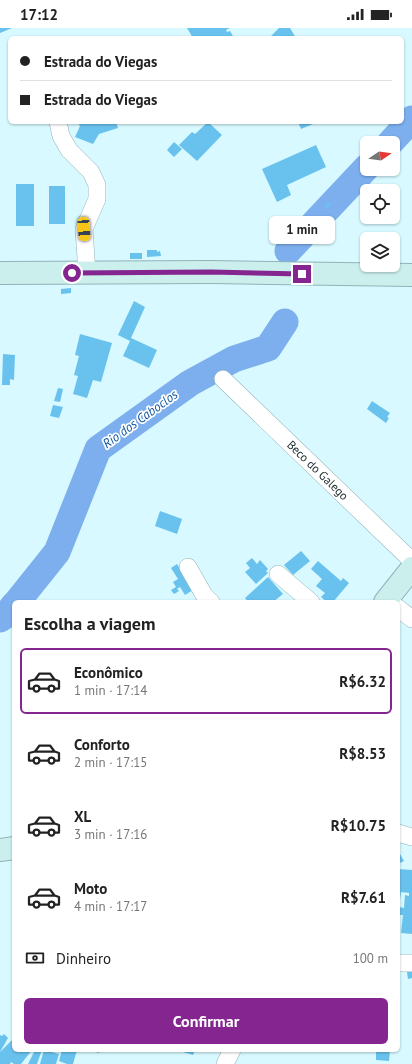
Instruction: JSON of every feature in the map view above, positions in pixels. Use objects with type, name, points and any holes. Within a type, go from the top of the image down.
[{"type":"street","points":[[58,124],[61,136],[69,150],[91,172],[97,185],[97,200],[84,229],[87,273]]},
{"type":"street","points":[[0,273],[211,272],[412,275]]},
{"type":"street","name":"Beco do Galego","points":[[224,379],[412,561]]},
{"type":"street","points":[[188,567],[204,595],[209,600]]},
{"type":"street","points":[[392,600],[412,568]]},
{"type":"street","points":[[278,574],[309,600]]},
{"type":"street","points":[[400,610],[412,619]]},
{"type":"street","points":[[400,834],[412,838]]},
{"type":"street","points":[[0,850],[12,848]]},
{"type":"street","points":[[400,963],[412,964]]},
{"type":"street","points":[[224,1064],[231,1052]]},
{"type":"building","points":[[0,28],[12,28],[0,33]]},
{"type":"building","points":[[187,28],[230,28],[226,30],[227,32],[230,31],[233,36],[192,36]]},
{"type":"building","points":[[279,28],[290,28],[295,36],[271,36]]},
{"type":"building","points":[[117,124],[118,128],[99,134],[93,144],[75,137],[80,126],[79,125]]},
{"type":"building","points":[[206,124],[210,124],[222,135],[197,161],[179,145],[192,132],[195,134]]},
{"type":"building","points":[[299,124],[313,124],[301,129]]},
{"type":"building","points":[[174,142],[182,149],[174,157],[167,150]]},
{"type":"building","points":[[316,145],[326,167],[287,185],[291,195],[277,202],[262,169]]},
{"type":"building","points":[[16,184],[34,184],[34,226],[16,226]]},
{"type":"building","points":[[49,186],[65,186],[65,224],[49,224]]},
{"type":"building","points":[[330,203],[331,206],[325,208],[325,204]]},
{"type":"building","points":[[147,250],[157,250],[157,252],[160,251],[161,256],[147,257]]},
{"type":"building","points":[[130,253],[142,253],[142,259],[130,259]]},
{"type":"building","points":[[71,288],[71,293],[61,294],[61,289]]},
{"type":"building","points":[[134,301],[145,307],[131,338],[157,350],[149,368],[123,356],[130,341],[118,335]]},
{"type":"building","points":[[80,334],[112,343],[101,382],[93,380],[87,398],[73,394],[78,376],[74,375],[79,356],[75,355]]},
{"type":"building","points":[[3,354],[15,355],[14,380],[10,379],[10,385],[2,385]]},
{"type":"building","points":[[58,388],[63,389],[60,402],[54,401]]},
{"type":"building","points":[[372,401],[390,413],[387,417],[389,418],[386,423],[367,409]]},
{"type":"building","points":[[53,405],[63,407],[59,418],[50,416]]},
{"type":"building","points":[[160,511],[182,519],[177,534],[155,526]]},
{"type":"building","points":[[301,551],[310,561],[293,575],[284,565]]},
{"type":"building","points":[[252,558],[257,564],[260,560],[268,569],[266,571],[268,573],[256,584],[245,572],[250,568],[246,563]]},
{"type":"building","points":[[318,561],[341,581],[343,578],[349,583],[335,600],[325,600],[321,597],[325,593],[316,586],[322,579],[311,569]]},
{"type":"building","points":[[177,564],[193,590],[185,595],[180,587],[177,589],[179,591],[174,594],[171,590],[176,587],[173,582],[178,579],[171,568]]},
{"type":"building","points":[[268,577],[283,594],[276,600],[246,600],[245,598]]},
{"type":"building","points":[[400,854],[404,861],[400,863]]},
{"type":"building","points":[[400,869],[412,870],[412,934],[401,933],[403,915],[400,915],[400,907],[404,908],[405,895],[409,896],[409,893],[401,892],[400,900]]},
{"type":"building","points":[[407,972],[412,972],[412,978],[408,979]]},
{"type":"building","points":[[4,1034],[8,1038],[0,1052],[0,1035],[2,1036]]},
{"type":"building","points":[[12,1040],[12,1052],[30,1052],[21,1064],[14,1064],[11,1062],[10,1064],[0,1064],[0,1052]]},
{"type":"building","points":[[34,1052],[41,1052],[37,1064],[28,1064]]},
{"type":"building","points":[[43,1052],[59,1054],[56,1064],[40,1064]]},
{"type":"building","points":[[61,1052],[76,1052],[73,1064],[67,1064],[59,1061]]},
{"type":"building","points":[[183,1052],[194,1052],[193,1055]]},
{"type":"building","points":[[376,1052],[390,1052],[389,1061],[376,1060]]},
{"type":"waterway","name":"Rio dos Caboclos","points":[[396,136],[412,119]]},
{"type":"waterway","name":"Rio dos Caboclos","points":[[288,251],[360,174]]},
{"type":"waterway","name":"Rio dos Caboclos","points":[[19,600],[57,552],[98,449],[190,383],[234,359],[268,348],[285,322]]},
{"type":"waterway","name":"Rio dos Caboclos","points":[[0,619],[6,615],[12,608]]},
{"type":"route","points":[[72,273],[211,272],[302,274]]}]
